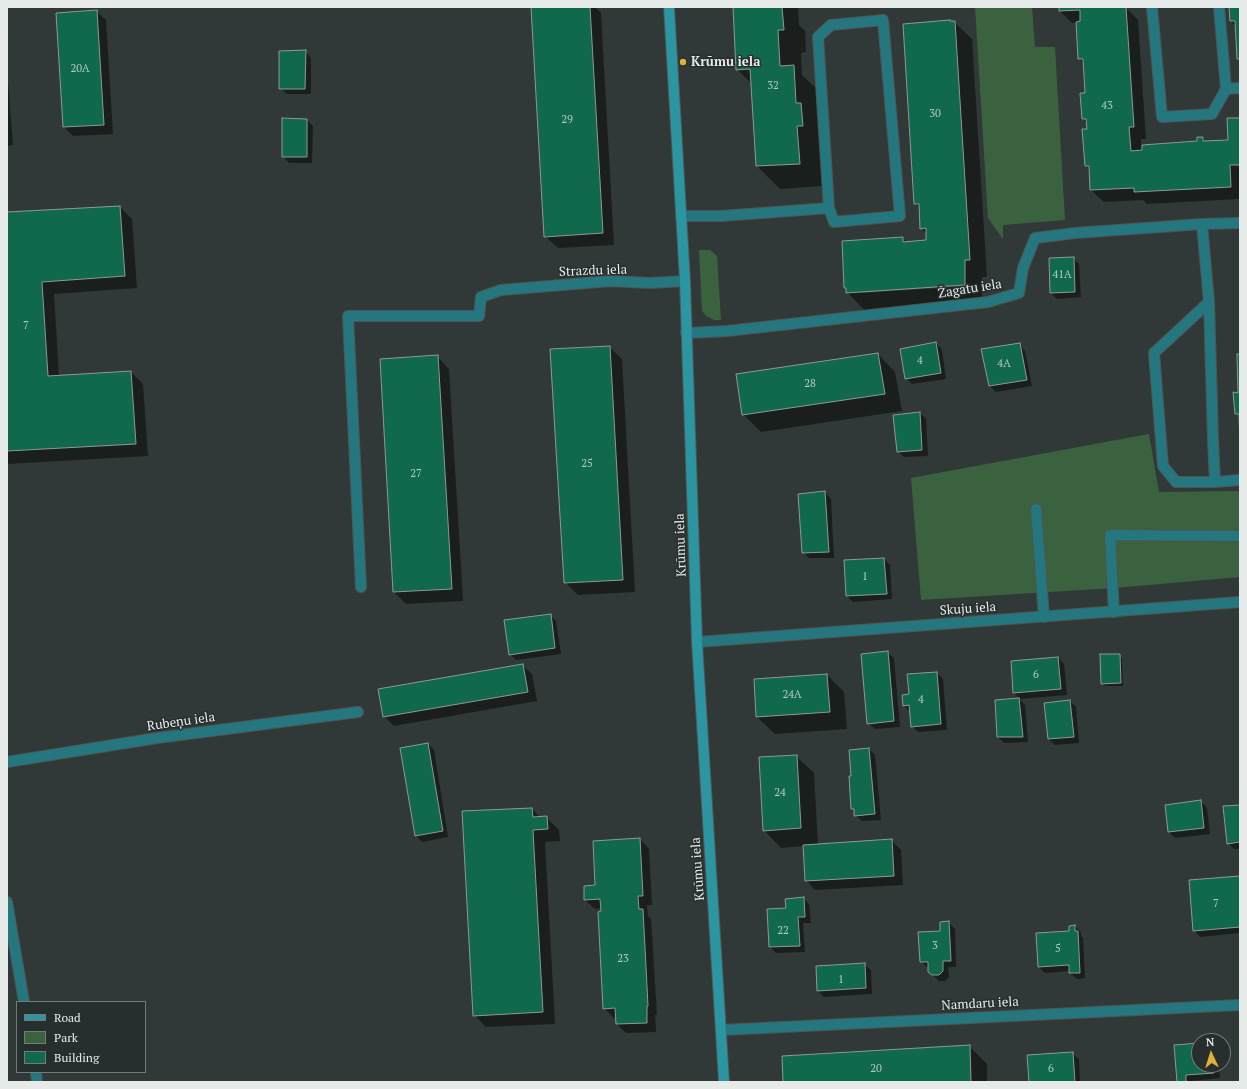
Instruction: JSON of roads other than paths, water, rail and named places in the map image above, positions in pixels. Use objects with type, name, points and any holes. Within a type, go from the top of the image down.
[{"type":"street","name":"Krūmu iela","points":[[669,7],[685,281],[697,642],[724,1082]]},
{"type":"street","points":[[1152,7],[1162,117],[1212,114],[1226,89],[1219,7]]},
{"type":"street","points":[[883,20],[900,216],[834,222],[829,208],[818,37],[831,25],[883,20]]},
{"type":"street","points":[[1226,89],[1240,88]]},
{"type":"street","points":[[681,216],[721,216],[829,208]]},
{"type":"street","name":"Žagatu iela","points":[[686,334],[727,331],[988,302],[1019,293],[1023,268],[1035,238],[1075,233],[1202,224],[1240,223]]},
{"type":"street","points":[[1202,224],[1209,302],[1213,440],[1216,482]]},
{"type":"street","name":"Strazdu iela","points":[[361,587],[348,316],[478,316],[481,297],[501,290],[611,281],[650,283],[685,281]]},
{"type":"street","points":[[1209,302],[1154,353],[1163,466],[1176,482],[1216,482],[1240,480]]},
{"type":"street","points":[[1036,509],[1044,617]]},
{"type":"street","points":[[1114,612],[1110,535],[1240,536]]},
{"type":"street","name":"Skuju iela","points":[[697,642],[1240,602]]},
{"type":"street","name":"Rubeņu iela","points":[[7,762],[157,738],[358,712]]},
{"type":"street","points":[[7,902],[24,1001]]},
{"type":"street","name":"Namdaru iela","points":[[721,1030],[1240,1005]]},
{"type":"place","name":"Krūmu iela","points":[[683,62]]}]
